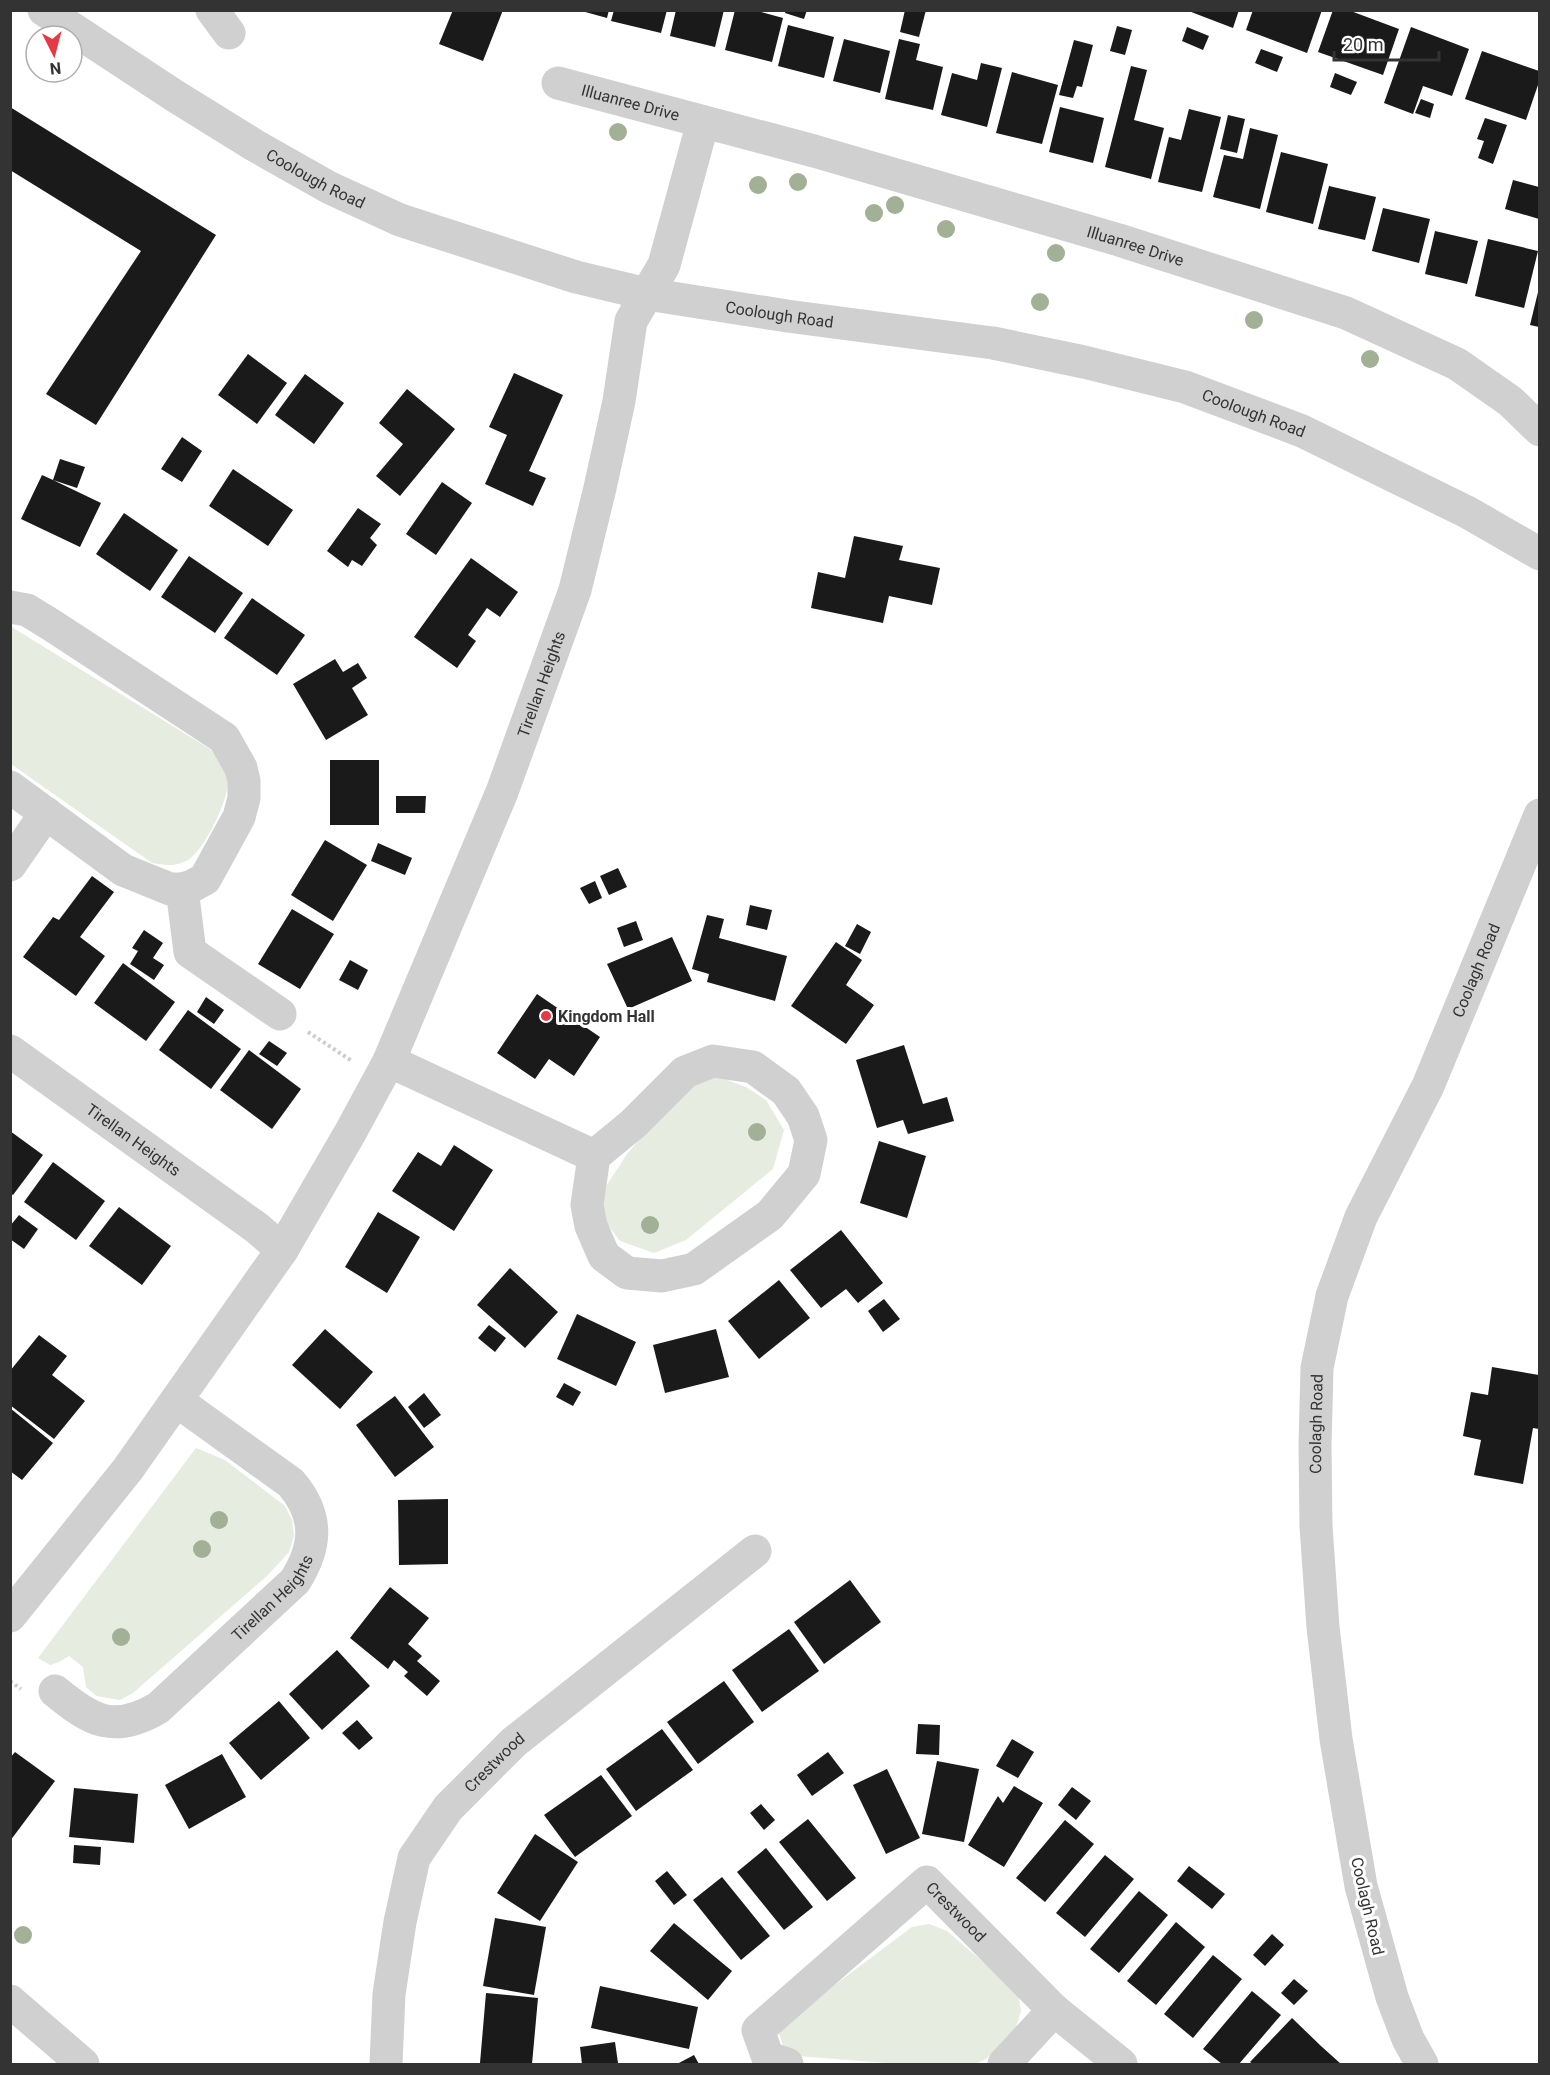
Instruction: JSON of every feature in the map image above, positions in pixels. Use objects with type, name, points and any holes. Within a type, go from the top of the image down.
[{"type":"street","name":"Coolough Road","points":[[44,10],[175,96],[330,188],[400,220],[576,277],[647,294],[787,316],[993,343],[1084,362],[1185,387],[1302,431],[1467,512],[1539,554]]},
{"type":"street","name":"Illuanree Drive","points":[[558,83],[814,151],[1119,240],[1346,314],[1457,364],[1510,401],[1539,430]]},
{"type":"street","points":[[647,294],[664,265],[703,122]]},
{"type":"street","name":"Tirellan Heights","points":[[15,1602],[128,1469],[282,1250],[373,1063],[502,792],[575,590],[619,400],[632,321],[647,294]]},
{"type":"street","points":[[10,607],[27,610],[224,738],[241,768],[244,798],[239,817],[205,879],[182,889],[170,889],[123,870],[10,787]]},
{"type":"street","points":[[10,865],[46,813]]},
{"type":"street","name":"Coolagh Road","points":[[1422,2064],[1408,2039],[1392,1997],[1366,1907],[1336,1739],[1323,1627],[1316,1526],[1317,1368],[1332,1296],[1361,1217],[1428,1086],[1539,815]]},
{"type":"street","points":[[182,889],[190,952],[280,1014]]},
{"type":"street","name":"Tirellan Heights","points":[[10,1051],[257,1228],[282,1250]]},
{"type":"street","points":[[714,1061],[753,1066],[786,1091],[802,1116],[811,1140],[804,1174],[770,1215],[693,1269],[662,1276],[627,1273],[604,1256],[591,1226],[587,1205],[594,1156],[633,1124],[685,1072],[714,1061]]},
{"type":"street","points":[[373,1063],[594,1156]]},
{"type":"street","name":"Tirellan Heights","points":[[55,1691],[84,1713],[100,1720],[120,1722],[139,1719],[158,1708],[295,1581],[307,1562],[312,1540],[312,1522],[300,1493],[291,1483],[177,1401]]},
{"type":"street","name":"Crestwood","points":[[386,2064],[389,1994],[400,1922],[414,1858],[448,1809],[514,1742],[755,1551]]},
{"type":"street","name":"Crestwood","points":[[787,2064],[768,2058],[758,2030],[927,1882],[1054,2010],[1121,2064]]},
{"type":"street","points":[[10,2001],[83,2064]]},
{"type":"street","points":[[1004,2064],[1054,2010]]},
{"type":"path","points":[[280,1014],[373,1063]]},
{"type":"shaded area","points":[[10,626],[210,749],[219,760],[228,781],[224,800],[208,836],[188,860],[175,865],[152,863],[11,764]]},
{"type":"shaded area","points":[[714,1075],[746,1087],[766,1100],[784,1130],[773,1169],[686,1240],[654,1253],[620,1241],[605,1221],[601,1194],[627,1154],[688,1083]]},
{"type":"shaded area","points":[[196,1448],[225,1460],[285,1506],[292,1520],[294,1536],[289,1552],[268,1575],[133,1693],[120,1700],[96,1696],[86,1687],[83,1667],[69,1656],[50,1665],[38,1658]]},
{"type":"shaded area","points":[[929,1924],[947,1931],[1018,1992],[1021,2011],[1014,2034],[986,2059],[975,2064],[899,2064],[797,2056],[784,2048],[779,2034],[784,2023],[912,1927]]},
{"type":"building","points":[[453,10],[503,10],[483,61],[439,44]]},
{"type":"building","points":[[578,10],[609,10],[607,18]]},
{"type":"building","points":[[614,10],[667,10],[661,33],[611,21]]},
{"type":"building","points":[[676,10],[724,10],[715,47],[670,36]]},
{"type":"building","points":[[735,10],[754,10],[783,18],[772,62],[725,50]]},
{"type":"building","points":[[786,10],[807,10],[804,19],[785,13]]},
{"type":"building","points":[[905,10],[926,10],[919,37],[900,32]]},
{"type":"building","points":[[1186,10],[1239,10],[1233,28]]},
{"type":"building","points":[[1253,10],[1322,10],[1307,53],[1246,30]]},
{"type":"building","points":[[1333,10],[1348,10],[1399,29],[1383,75],[1318,52]]},
{"type":"building","points":[[788,25],[834,37],[824,78],[778,66]]},
{"type":"building","points":[[1117,26],[1132,30],[1125,55],[1110,51]]},
{"type":"building","points":[[1187,27],[1209,36],[1203,50],[1182,41]]},
{"type":"building","points":[[1411,27],[1469,49],[1452,96],[1423,86],[1413,114],[1384,103]]},
{"type":"building","points":[[844,39],[890,51],[880,93],[833,81]]},
{"type":"building","points":[[899,39],[920,44],[916,60],[943,67],[933,110],[885,99]]},
{"type":"building","points":[[1074,40],[1093,45],[1082,87],[1077,86],[1073,98],[1059,95]]},
{"type":"building","points":[[1261,49],[1283,57],[1277,72],[1255,63]]},
{"type":"building","points":[[1482,51],[1539,71],[1539,82],[1526,120],[1465,99]]},
{"type":"building","points":[[981,63],[1002,68],[987,127],[941,115],[952,73],[977,80]]},
{"type":"building","points":[[1131,66],[1147,70],[1134,120],[1164,128],[1151,179],[1105,167]]},
{"type":"building","points":[[1012,72],[1058,85],[1042,144],[996,133]]},
{"type":"building","points":[[1335,73],[1357,82],[1351,95],[1330,87]]},
{"type":"building","points":[[1421,99],[1434,104],[1430,118],[1415,113]]},
{"type":"building","points":[[10,107],[216,235],[96,425],[46,394],[141,251],[10,170]]},
{"type":"building","points":[[1060,107],[1104,118],[1093,163],[1049,152]]},
{"type":"building","points":[[1189,109],[1221,117],[1202,192],[1158,182],[1169,137],[1181,140]]},
{"type":"building","points":[[1228,115],[1245,119],[1237,153],[1220,149]]},
{"type":"building","points":[[1485,118],[1507,125],[1493,164],[1478,158],[1484,141],[1477,139]]},
{"type":"building","points":[[1250,128],[1278,135],[1260,209],[1213,197],[1224,155],[1243,159]]},
{"type":"building","points":[[1281,152],[1328,164],[1313,224],[1266,212]]},
{"type":"building","points":[[1513,180],[1539,187],[1539,219],[1505,209]]},
{"type":"building","points":[[1329,186],[1376,197],[1365,240],[1318,229]]},
{"type":"building","points":[[1383,208],[1430,219],[1419,263],[1372,251]]},
{"type":"building","points":[[1435,231],[1478,241],[1467,284],[1425,274]]},
{"type":"building","points":[[1488,239],[1538,251],[1524,308],[1475,296]]},
{"type":"building","points":[[1539,288],[1539,327],[1530,325]]},
{"type":"building","points":[[248,354],[287,383],[257,424],[218,395]]},
{"type":"building","points":[[514,373],[563,395],[529,471],[546,478],[533,506],[485,484],[507,435],[489,427]]},
{"type":"building","points":[[305,374],[344,403],[314,444],[275,415]]},
{"type":"building","points":[[407,389],[455,429],[400,496],[376,476],[403,444],[379,423]]},
{"type":"building","points":[[182,437],[202,451],[182,482],[161,469]]},
{"type":"building","points":[[60,459],[85,467],[77,488],[53,480]]},
{"type":"building","points":[[233,469],[293,510],[268,546],[209,506]]},
{"type":"building","points":[[42,475],[101,503],[80,547],[21,519]]},
{"type":"building","points":[[442,482],[472,503],[436,555],[406,534]]},
{"type":"building","points":[[358,508],[381,524],[370,538],[377,545],[362,566],[352,560],[348,567],[327,551]]},
{"type":"building","points":[[124,513],[178,550],[150,591],[96,554]]},
{"type":"building","points":[[854,536],[903,546],[899,560],[940,568],[932,605],[889,596],[883,623],[811,608],[818,572],[845,578]]},
{"type":"building","points":[[189,556],[243,593],[215,633],[161,597]]},
{"type":"building","points":[[471,558],[518,592],[500,617],[487,608],[468,635],[476,641],[457,668],[414,637]]},
{"type":"building","points":[[252,598],[305,635],[277,675],[224,638]]},
{"type":"building","points":[[335,659],[343,672],[358,663],[367,678],[352,688],[368,715],[326,740],[293,684]]},
{"type":"building","points":[[330,760],[379,760],[379,825],[330,825]]},
{"type":"building","points":[[396,796],[426,796],[425,813],[396,813]]},
{"type":"building","points":[[325,840],[367,865],[333,921],[291,895]]},
{"type":"building","points":[[378,843],[412,858],[405,875],[371,861]]},
{"type":"building","points":[[618,868],[627,887],[609,895],[600,876]]},
{"type":"building","points":[[92,876],[114,892],[80,937],[105,956],[76,996],[23,957],[53,917],[59,920]]},
{"type":"building","points":[[595,881],[602,898],[589,904],[580,888]]},
{"type":"building","points":[[750,905],[772,910],[767,930],[746,925]]},
{"type":"building","points":[[292,909],[334,934],[300,989],[258,964]]},
{"type":"building","points":[[707,915],[724,919],[719,938],[787,956],[775,1001],[707,982],[709,974],[692,969]]},
{"type":"building","points":[[636,921],[643,940],[624,947],[617,928]]},
{"type":"building","points":[[857,924],[871,932],[860,954],[845,946]]},
{"type":"building","points":[[144,930],[163,943],[153,958],[164,965],[154,980],[130,964],[138,951],[132,948]]},
{"type":"building","points":[[672,937],[692,981],[628,1009],[607,964]]},
{"type":"building","points":[[836,942],[862,960],[846,985],[874,1005],[846,1044],[791,1006]]},
{"type":"building","points":[[350,960],[368,970],[358,990],[339,980]]},
{"type":"building","points":[[123,963],[175,1002],[146,1041],[94,1003]]},
{"type":"building","name":"Kingdom Hall","points":[[537,994],[600,1037],[574,1076],[549,1059],[535,1079],[497,1053]]},
{"type":"building","points":[[206,997],[224,1010],[214,1024],[197,1012]]},
{"type":"building","points":[[188,1010],[241,1049],[211,1089],[159,1050]]},
{"type":"building","points":[[269,1041],[287,1053],[277,1066],[259,1054]]},
{"type":"building","points":[[904,1045],[923,1104],[947,1097],[954,1121],[908,1134],[903,1120],[877,1128],[856,1060]]},
{"type":"building","points":[[249,1050],[301,1089],[272,1129],[220,1090]]},
{"type":"building","points":[[10,1131],[43,1155],[13,1195],[10,1193]]},
{"type":"building","points":[[879,1141],[926,1156],[907,1218],[860,1203]]},
{"type":"building","points":[[454,1145],[493,1170],[454,1231],[392,1191],[418,1152],[441,1166]]},
{"type":"building","points":[[53,1162],[105,1201],[76,1240],[24,1202]]},
{"type":"building","points":[[119,1207],[171,1246],[142,1285],[89,1246]]},
{"type":"building","points":[[378,1212],[420,1237],[387,1293],[345,1267]]},
{"type":"building","points":[[19,1215],[38,1229],[24,1249],[10,1239],[10,1226]]},
{"type":"building","points":[[841,1230],[883,1283],[858,1303],[846,1289],[821,1308],[790,1270]]},
{"type":"building","points":[[510,1268],[558,1312],[525,1348],[477,1305]]},
{"type":"building","points":[[779,1280],[810,1318],[759,1359],[728,1321]]},
{"type":"building","points":[[884,1299],[900,1319],[883,1332],[868,1311]]},
{"type":"building","points":[[577,1314],[636,1342],[616,1386],[557,1359]]},
{"type":"building","points":[[489,1325],[506,1338],[495,1352],[478,1338]]},
{"type":"building","points":[[325,1329],[373,1372],[340,1409],[292,1365]]},
{"type":"building","points":[[716,1329],[729,1377],[665,1393],[653,1345]]},
{"type":"building","points":[[39,1335],[67,1356],[52,1375],[85,1401],[54,1439],[10,1405],[10,1371]]},
{"type":"building","points":[[1492,1367],[1539,1375],[1539,1429],[1533,1428],[1523,1484],[1474,1475],[1481,1440],[1463,1436],[1471,1392],[1488,1395]]},
{"type":"building","points":[[564,1383],[581,1392],[573,1406],[556,1397]]},
{"type":"building","points":[[424,1393],[441,1415],[424,1428],[408,1407]]},
{"type":"building","points":[[395,1396],[434,1447],[395,1477],[356,1425]]},
{"type":"building","points":[[10,1408],[53,1443],[22,1480],[10,1471]]},
{"type":"building","points":[[448,1499],[448,1564],[399,1565],[398,1500]]},
{"type":"building","points":[[850,1580],[881,1622],[824,1664],[794,1622]]},
{"type":"building","points":[[390,1587],[429,1618],[408,1644],[422,1656],[417,1661],[440,1681],[427,1696],[404,1676],[408,1672],[394,1660],[388,1669],[350,1638]]},
{"type":"building","points":[[789,1629],[819,1671],[762,1712],[732,1670]]},
{"type":"building","points":[[337,1650],[370,1686],[322,1730],[289,1694]]},
{"type":"building","points":[[724,1681],[754,1722],[698,1764],[667,1722]]},
{"type":"building","points":[[279,1701],[310,1738],[261,1780],[229,1743]]},
{"type":"building","points":[[357,1720],[373,1738],[359,1750],[342,1733]]},
{"type":"building","points":[[918,1724],[940,1725],[939,1755],[916,1754]]},
{"type":"building","points":[[662,1729],[693,1770],[636,1811],[606,1769]]},
{"type":"building","points":[[1012,1739],[1034,1752],[1018,1778],[996,1766]]},
{"type":"building","points":[[15,1752],[55,1781],[10,1841],[10,1758]]},
{"type":"building","points":[[828,1752],[844,1773],[812,1796],[797,1775]]},
{"type":"building","points":[[222,1754],[246,1797],[189,1829],[165,1785]]},
{"type":"building","points":[[937,1761],[979,1769],[964,1842],[922,1834]]},
{"type":"building","points":[[887,1769],[920,1838],[886,1854],[853,1785]]},
{"type":"building","points":[[601,1775],[632,1816],[575,1857],[544,1815]]},
{"type":"building","points":[[1014,1786],[1043,1803],[1004,1867],[968,1845],[998,1796],[1003,1803]]},
{"type":"building","points":[[1072,1787],[1091,1801],[1076,1820],[1058,1805]]},
{"type":"building","points":[[74,1788],[138,1794],[134,1843],[69,1837]]},
{"type":"building","points":[[761,1804],[775,1820],[764,1830],[750,1813]]},
{"type":"building","points":[[808,1819],[856,1878],[827,1901],[779,1842]]},
{"type":"building","points":[[1065,1820],[1094,1844],[1045,1902],[1016,1878]]},
{"type":"building","points":[[535,1834],[578,1862],[540,1921],[497,1893]]},
{"type":"building","points":[[74,1845],[101,1847],[100,1865],[73,1863]]},
{"type":"building","points":[[766,1848],[813,1907],[784,1930],[737,1872]]},
{"type":"building","points":[[1105,1855],[1134,1879],[1085,1937],[1056,1913]]},
{"type":"building","points":[[1189,1866],[1225,1894],[1212,1909],[1177,1881]]},
{"type":"building","points":[[667,1871],[687,1895],[674,1905],[655,1881]]},
{"type":"building","points":[[722,1877],[770,1936],[741,1960],[693,1900]]},
{"type":"building","points":[[1139,1891],[1168,1915],[1119,1973],[1090,1949]]},
{"type":"building","points":[[495,1918],[546,1927],[534,1995],[483,1986]]},
{"type":"building","points":[[1176,1922],[1205,1947],[1156,2005],[1127,1981]]},
{"type":"building","points":[[674,1923],[732,1971],[708,2000],[650,1951]]},
{"type":"building","points":[[1272,1934],[1284,1945],[1265,1966],[1253,1955]]},
{"type":"building","points":[[1213,1955],[1242,1979],[1193,2038],[1164,2014]]},
{"type":"building","points":[[1294,1979],[1308,1991],[1294,2005],[1281,1993]]},
{"type":"building","points":[[600,1986],[698,2007],[689,2049],[591,2028]]},
{"type":"building","points":[[1252,1991],[1281,2015],[1239,2064],[1222,2064],[1203,2049]]},
{"type":"building","points":[[486,1993],[538,1998],[532,2064],[480,2063]]},
{"type":"building","points":[[1292,2018],[1341,2064],[1253,2064],[1250,2062]]},
{"type":"building","points":[[615,2042],[618,2063],[582,2064],[580,2047]]},
{"type":"building","points":[[694,2055],[699,2064],[677,2064]]},
{"type":"place","name":"Kingdom Hall","points":[[546,1016]]}]
